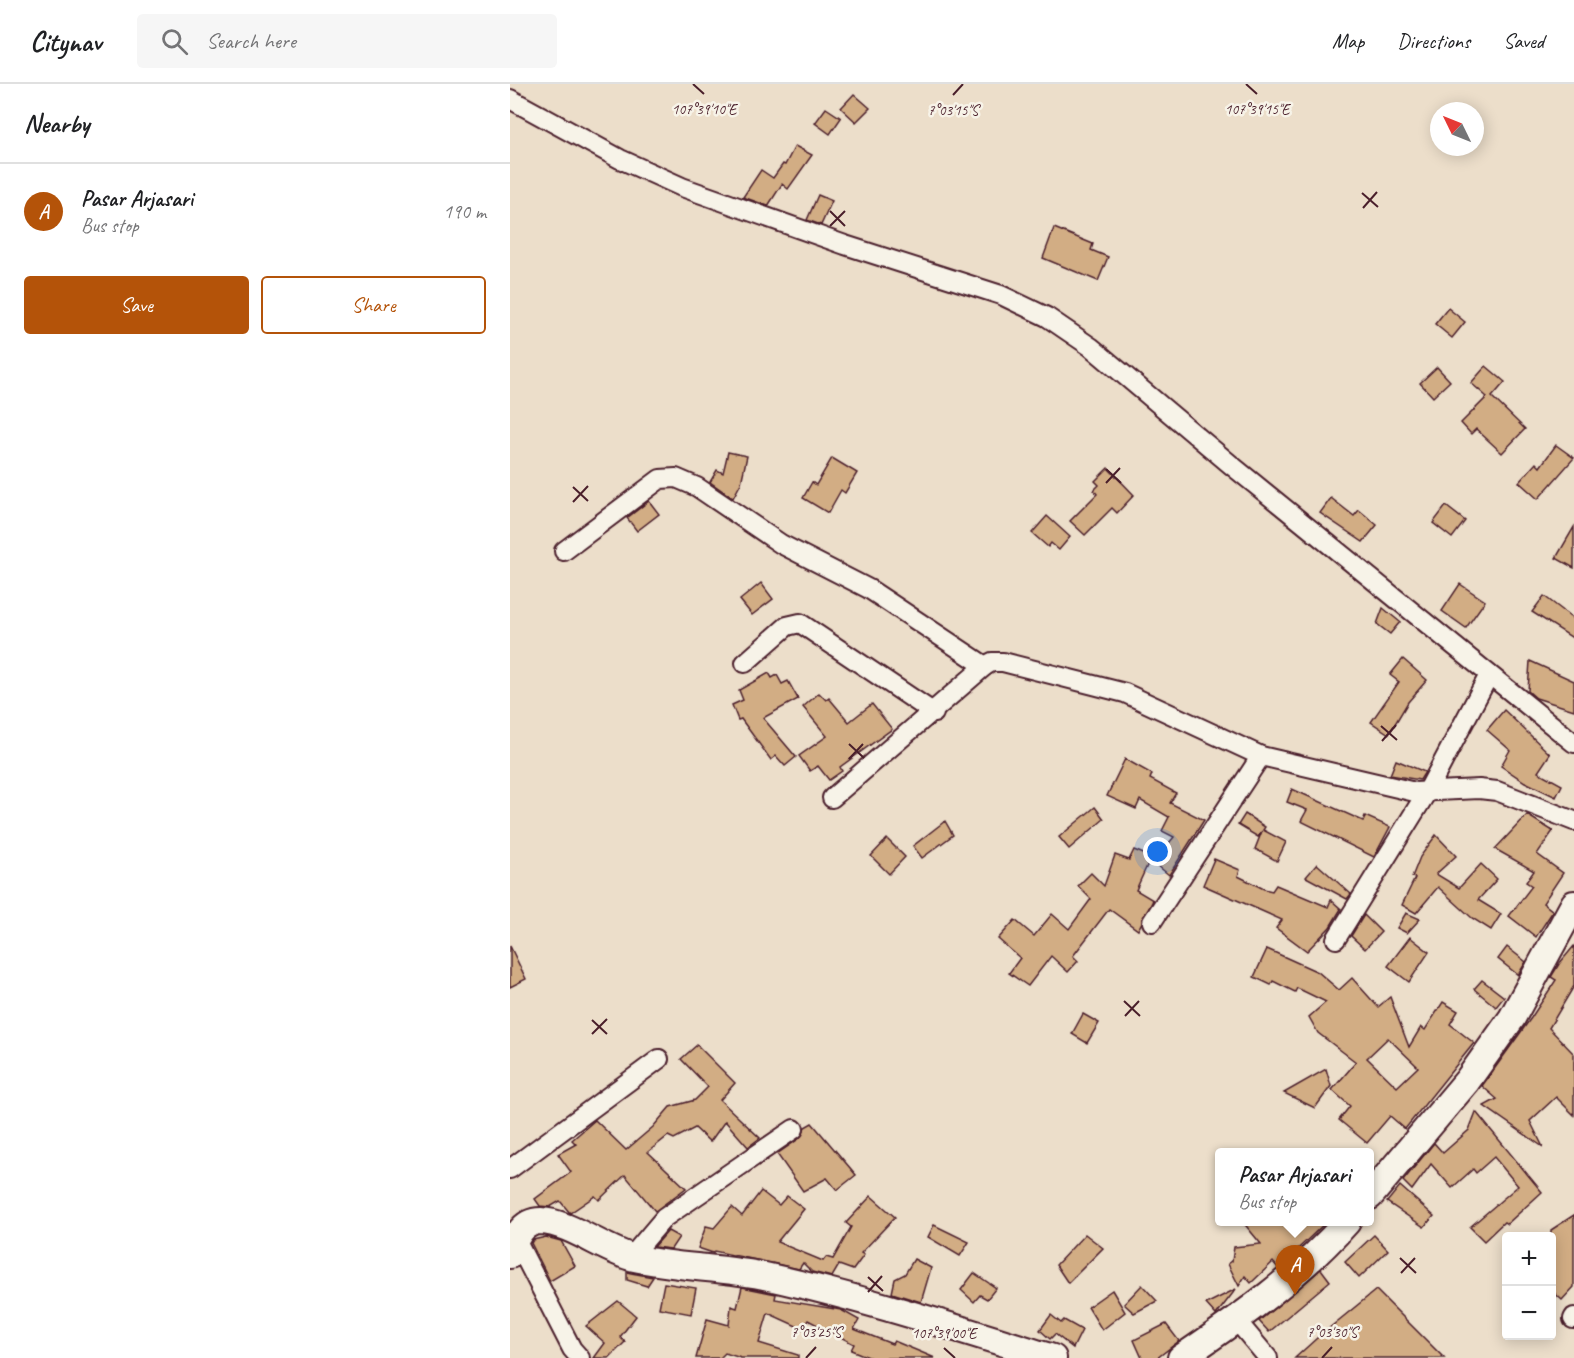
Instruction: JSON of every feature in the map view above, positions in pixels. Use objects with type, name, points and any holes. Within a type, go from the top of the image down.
[{"type":"street","points":[[510,99],[620,159],[682,187],[845,245],[1001,295],[1047,317],[1091,347],[1230,464],[1574,743]]},
{"type":"street","points":[[564,551],[660,479],[676,478],[697,487],[781,544],[870,589],[985,666]]},
{"type":"street","points":[[745,663],[787,626],[800,623],[934,713]]},
{"type":"street","points":[[832,798],[992,662],[1009,663],[1125,693],[1261,756],[1415,792],[1479,789],[1497,791],[1574,821]]},
{"type":"street","points":[[1336,939],[1427,792],[1489,675]]},
{"type":"street","points":[[1152,922],[1261,756]]},
{"type":"street","points":[[1374,1191],[1467,1081],[1512,1018],[1574,904]]},
{"type":"street","points":[[510,1169],[659,1059]]},
{"type":"street","points":[[631,1257],[664,1218],[794,1129]]},
{"type":"street","points":[[580,1358],[572,1349],[512,1240],[530,1223],[542,1221],[575,1232],[631,1257],[767,1276],[944,1324],[1053,1358]]},
{"type":"street","points":[[1181,1358],[1237,1320],[1329,1241],[1342,1226]]},
{"type":"street","points":[[1237,1320],[1268,1358]]},
{"type":"building","points":[[854,94],[870,108],[856,122],[841,108]]},
{"type":"building","points":[[826,108],[841,118],[830,134],[815,123]]},
{"type":"building","points":[[795,146],[812,155],[788,189],[782,184],[768,206],[743,197],[761,170],[773,178],[783,164],[785,165]]},
{"type":"building","points":[[818,195],[832,201],[821,225],[807,220]]},
{"type":"building","points":[[1054,228],[1093,244],[1091,250],[1108,257],[1098,281],[1043,258]]},
{"type":"building","points":[[1448,308],[1465,322],[1452,338],[1435,324]]},
{"type":"building","points":[[1486,366],[1505,382],[1492,397],[1525,429],[1502,453],[1476,429],[1471,434],[1461,423],[1487,397],[1471,383]]},
{"type":"building","points":[[1437,367],[1450,381],[1433,397],[1420,383]]},
{"type":"building","points":[[1556,445],[1574,458],[1538,499],[1519,482],[1536,463],[1540,467]]},
{"type":"building","points":[[728,452],[747,456],[741,483],[733,498],[710,482],[717,470],[723,473]]},
{"type":"building","points":[[832,458],[857,473],[845,493],[841,490],[828,513],[803,498],[812,482],[816,485]]},
{"type":"building","points":[[1108,468],[1134,495],[1117,513],[1112,508],[1085,535],[1070,521],[1097,494],[1094,490],[1099,485],[1095,481]]},
{"type":"building","points":[[1331,498],[1354,516],[1359,510],[1377,525],[1363,542],[1320,513]]},
{"type":"building","points":[[649,501],[659,514],[637,531],[627,518]]},
{"type":"building","points":[[1446,506],[1465,521],[1452,538],[1433,523]]},
{"type":"building","points":[[1047,516],[1070,537],[1059,550],[1051,543],[1048,547],[1032,533]]},
{"type":"building","points":[[1574,527],[1574,568],[1556,558]]},
{"type":"building","points":[[761,583],[773,599],[752,615],[740,600]]},
{"type":"building","points":[[1460,584],[1485,601],[1466,628],[1442,611]]},
{"type":"building","points":[[1544,596],[1574,619],[1574,639],[1532,612]]},
{"type":"building","points":[[1383,608],[1400,622],[1390,634],[1377,624]]},
{"type":"building","points":[[1403,659],[1427,680],[1408,702],[1389,734],[1371,722],[1399,682],[1390,675]]},
{"type":"building","points":[[1530,661],[1574,681],[1574,710],[1536,698],[1528,691]]},
{"type":"building","points":[[769,673],[772,678],[777,675],[782,684],[788,681],[798,699],[763,718],[796,757],[785,766],[776,756],[771,760],[741,719],[738,720],[732,705],[743,700],[739,690]]},
{"type":"building","points":[[819,693],[826,700],[829,698],[849,722],[872,704],[892,729],[840,767],[842,771],[829,780],[818,766],[810,771],[799,756],[827,736],[803,707]]},
{"type":"building","points":[[1504,710],[1550,754],[1538,772],[1562,785],[1556,797],[1525,782],[1501,766],[1510,750],[1487,730]]},
{"type":"building","points":[[1125,759],[1152,774],[1150,779],[1176,793],[1170,803],[1204,820],[1169,875],[1153,862],[1174,837],[1162,831],[1169,817],[1140,800],[1136,809],[1107,796]]},
{"type":"building","points":[[1396,760],[1425,772],[1420,780],[1390,775]]},
{"type":"building","points":[[1292,789],[1363,821],[1365,816],[1390,827],[1374,857],[1301,821],[1307,810],[1287,802]]},
{"type":"building","points":[[1095,807],[1104,819],[1069,849],[1059,837]]},
{"type":"building","points":[[1245,814],[1265,827],[1263,830],[1286,842],[1277,861],[1255,849],[1262,831],[1258,837],[1238,825]]},
{"type":"building","points":[[1527,815],[1553,831],[1537,854],[1563,873],[1543,903],[1553,911],[1536,937],[1509,916],[1532,886],[1526,882],[1534,871],[1495,849]]},
{"type":"building","points":[[945,821],[953,835],[922,858],[913,846]]},
{"type":"building","points":[[1436,835],[1456,856],[1436,874],[1459,888],[1481,864],[1497,879],[1478,900],[1501,914],[1491,930],[1472,918],[1438,887],[1416,913],[1402,905],[1415,878],[1412,877],[1420,857]]},
{"type":"building","points":[[887,839],[905,857],[889,874],[871,856]]},
{"type":"building","points":[[1134,850],[1151,857],[1136,890],[1153,900],[1138,930],[1109,909],[1073,956],[1078,961],[1068,972],[1051,956],[1028,986],[1009,973],[1020,958],[998,939],[1015,920],[1034,936],[1052,914],[1069,929],[1091,899],[1078,886],[1091,873],[1104,886],[1115,855],[1129,860]]},
{"type":"building","points":[[1214,859],[1240,870],[1238,876],[1264,889],[1272,891],[1276,885],[1328,907],[1331,900],[1341,909],[1330,927],[1307,951],[1276,928],[1282,920],[1203,885]]},
{"type":"building","points":[[1317,864],[1351,894],[1347,899],[1306,877]]},
{"type":"building","points":[[1406,913],[1420,919],[1407,933],[1397,928]]},
{"type":"building","points":[[1364,915],[1381,932],[1365,949],[1351,936]]},
{"type":"building","points":[[1410,937],[1429,952],[1409,982],[1388,966]]},
{"type":"building","points":[[510,946],[526,979],[510,987]]},
{"type":"building","points":[[1574,946],[1574,986],[1549,1028],[1574,1054],[1574,1115],[1556,1097],[1530,1121],[1543,1147],[1484,1106],[1497,1099],[1482,1086],[1556,980],[1551,977]]},
{"type":"building","points":[[1507,947],[1526,962],[1518,975],[1498,959]]},
{"type":"building","points":[[1267,949],[1318,972],[1339,990],[1352,978],[1378,1007],[1390,997],[1409,1047],[1421,1027],[1425,1030],[1443,1002],[1458,1011],[1450,1024],[1474,1043],[1405,1129],[1390,1116],[1367,1143],[1339,1120],[1350,1106],[1332,1090],[1356,1062],[1318,1033],[1309,1017],[1326,1002],[1297,988],[1295,992],[1273,981],[1271,985],[1254,977]],"holes":[[[1388,1038],[1418,1067],[1397,1087],[1367,1058]]]},
{"type":"building","points":[[1482,980],[1504,997],[1496,1007],[1474,989]]},
{"type":"building","points":[[1083,1014],[1099,1023],[1087,1043],[1072,1034]]},
{"type":"building","points":[[697,1045],[735,1083],[720,1100],[760,1138],[748,1147],[725,1121],[710,1142],[695,1128],[674,1139],[668,1136],[648,1152],[686,1188],[655,1211],[625,1175],[599,1200],[595,1196],[570,1213],[560,1201],[550,1207],[540,1206],[535,1199],[571,1172],[558,1154],[576,1144],[572,1140],[595,1120],[626,1150],[653,1127],[670,1107],[695,1100],[708,1087],[681,1059]]},
{"type":"building","points":[[1326,1069],[1331,1086],[1315,1108],[1284,1093]]},
{"type":"building","points":[[1476,1112],[1542,1192],[1507,1224],[1504,1222],[1484,1241],[1470,1227],[1518,1186],[1494,1157],[1476,1173],[1473,1169],[1452,1188],[1431,1164],[1412,1190],[1403,1181],[1434,1143],[1443,1153],[1469,1130]]},
{"type":"building","points":[[812,1123],[856,1175],[837,1190],[827,1178],[803,1191],[777,1154],[800,1138],[805,1127]]},
{"type":"building","points":[[1400,1186],[1434,1216],[1424,1227],[1387,1202]]},
{"type":"building","points":[[761,1191],[779,1205],[787,1196],[804,1209],[777,1242],[823,1261],[826,1257],[833,1259],[851,1227],[846,1223],[871,1196],[895,1217],[861,1253],[864,1255],[853,1270],[839,1265],[832,1277],[812,1272],[803,1263],[799,1269],[714,1251],[713,1253],[698,1248],[706,1226],[714,1228],[732,1207],[742,1216]]},
{"type":"building","points":[[1574,1215],[1574,1287],[1562,1300],[1556,1295],[1556,1232],[1551,1232]]},
{"type":"building","points":[[934,1225],[969,1242],[960,1256],[928,1237]]},
{"type":"building","points":[[1246,1226],[1322,1226],[1278,1268],[1273,1262],[1251,1283],[1245,1276],[1239,1286],[1228,1264],[1232,1261],[1234,1247],[1261,1244]]},
{"type":"building","points":[[668,1231],[679,1237],[671,1249],[654,1247]]},
{"type":"building","points":[[1085,1234],[1103,1248],[1068,1283],[1056,1265]]},
{"type":"building","points":[[1374,1235],[1388,1250],[1359,1278],[1345,1262]]},
{"type":"building","points":[[546,1237],[561,1241],[575,1266],[550,1281],[531,1243],[533,1240]]},
{"type":"building","points":[[914,1259],[931,1268],[921,1302],[892,1293],[895,1279],[905,1274]]},
{"type":"building","points":[[1321,1269],[1330,1281],[1269,1332],[1259,1321]]},
{"type":"building","points":[[627,1272],[653,1277],[647,1286],[627,1280]]},
{"type":"building","points":[[974,1273],[996,1288],[987,1299],[980,1295],[974,1302],[961,1290]]},
{"type":"building","points":[[664,1283],[696,1288],[691,1314],[659,1308]]},
{"type":"building","points":[[1142,1285],[1157,1301],[1134,1313],[1124,1304]]},
{"type":"building","points":[[742,1287],[776,1294],[775,1299],[841,1310],[859,1320],[854,1329],[892,1344],[894,1341],[935,1358],[871,1358],[851,1350],[854,1344],[808,1320],[803,1329],[768,1313],[759,1343],[798,1355],[798,1358],[741,1358],[725,1353],[720,1358],[696,1358],[707,1319],[729,1325],[731,1306],[737,1308]]},
{"type":"building","points":[[1236,1289],[1216,1315],[1206,1304]]},
{"type":"building","points":[[1112,1290],[1125,1312],[1102,1330],[1088,1307]]},
{"type":"building","points":[[1376,1290],[1444,1358],[1295,1358],[1317,1338]]},
{"type":"building","points":[[618,1301],[636,1316],[620,1337],[625,1342],[609,1358],[594,1358],[605,1343],[586,1326]]},
{"type":"building","points":[[1051,1315],[1061,1323],[1064,1320],[1082,1330],[1073,1348],[1055,1334],[1050,1339],[1040,1330]]},
{"type":"building","points":[[1166,1324],[1179,1341],[1157,1358],[1142,1358],[1134,1340]]},
{"type":"place","name":"Pasar Arjasari","points":[[1295,1295]]}]
